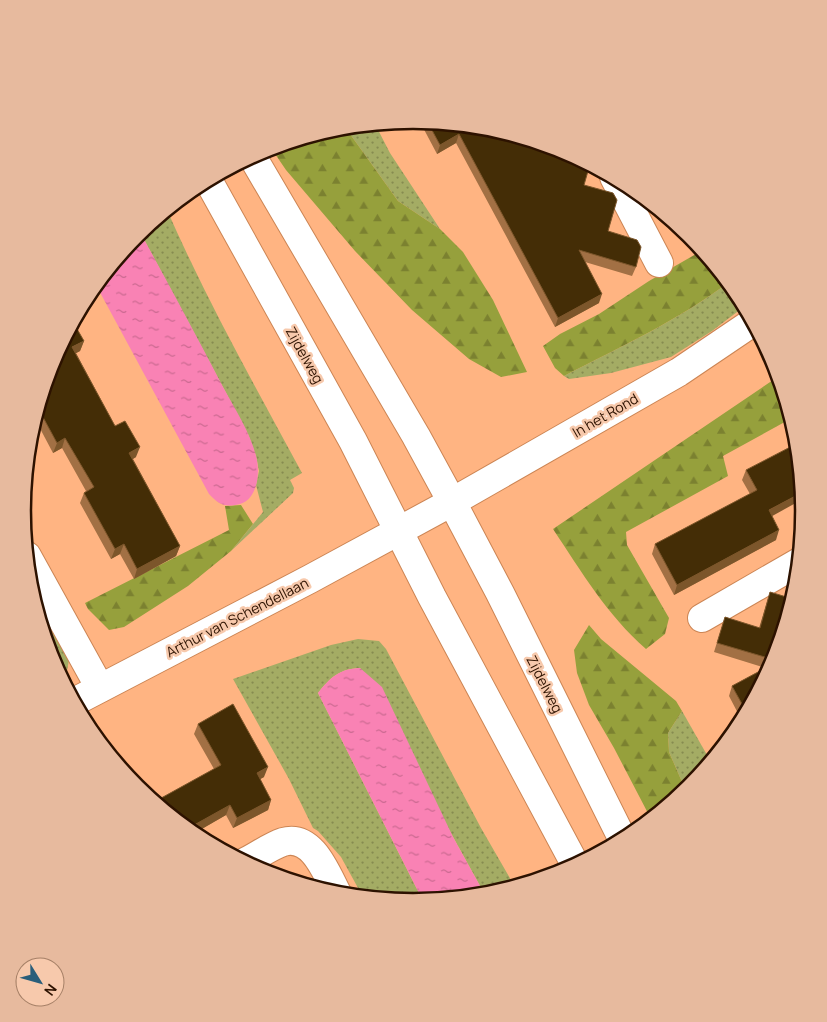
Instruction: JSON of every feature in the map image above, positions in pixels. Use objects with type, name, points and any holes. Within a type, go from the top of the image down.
[{"type":"main road","name":"Zijdelweg","points":[[256,163],[416,436],[452,502],[500,593],[620,833]]},
{"type":"main road","name":"Zijdelweg","points":[[212,186],[353,441],[432,597],[572,859]]},
{"type":"main road","points":[[621,190],[659,263]]},
{"type":"main road","name":"In het Rond","points":[[452,502],[679,372],[748,326]]},
{"type":"main road","points":[[399,531],[452,502]]},
{"type":"main road","name":"Arthur van Schendellaan","points":[[80,699],[399,531]]},
{"type":"main road","points":[[702,618],[791,567]]},
{"type":"main road","points":[[37,574],[100,688]]},
{"type":"main road","points":[[253,858],[284,841],[303,843],[316,854],[333,884]]},
{"type":"green space","points":[[379,131],[390,153],[440,229],[398,201],[350,134]]},
{"type":"green space","points":[[350,134],[398,201],[440,229],[463,252],[493,300],[527,372],[501,377],[469,359],[412,310],[355,251],[286,170],[276,155],[315,142]]},
{"type":"green space","points":[[170,217],[249,376],[302,473],[290,480],[294,488],[293,493],[231,551],[263,512],[256,485],[259,471],[248,434],[144,240]]},
{"type":"green space","points":[[696,254],[723,287],[670,321],[564,376],[555,368],[543,346],[560,334],[599,314],[649,281]]},
{"type":"green space","points":[[723,287],[739,311],[712,331],[671,357],[611,373],[569,379],[564,376],[670,321]]},
{"type":"green space","points":[[772,380],[785,422],[723,456],[728,476],[626,532],[627,545],[669,618],[665,634],[646,649],[607,607],[553,529]]},
{"type":"green space","points":[[241,505],[253,524],[231,551],[188,586],[124,627],[109,630],[88,609],[85,603],[229,530],[225,506]]},
{"type":"green space","points":[[47,619],[69,660],[67,671]]},
{"type":"green space","points":[[589,625],[601,639],[676,701],[682,711],[668,733],[669,752],[682,783],[648,813],[589,705],[577,673],[574,650]]},
{"type":"green space","points":[[358,639],[379,641],[386,649],[481,828],[511,880],[481,887],[360,668],[341,672],[327,682],[318,693],[419,893],[359,889],[341,857],[318,831],[313,828],[289,779],[233,679],[331,645]]},
{"type":"green space","points":[[682,711],[707,756],[682,783],[669,752],[668,733]]},
{"type":"water","points":[[144,240],[242,421],[256,456],[258,471],[256,487],[248,499],[242,503],[223,505],[209,494],[100,293],[110,278]]},
{"type":"water","points":[[360,668],[382,687],[453,837],[481,887],[419,893],[318,693],[336,675]]},
{"type":"building","points":[[432,130],[463,132],[512,142],[560,158],[588,171],[584,185],[613,193],[617,200],[608,231],[637,240],[641,247],[636,267],[579,250],[602,294],[558,318],[459,134],[440,145]]},
{"type":"building","points":[[77,329],[84,341],[72,347],[115,426],[125,421],[140,447],[129,453],[180,546],[137,569],[124,544],[115,549],[84,493],[94,487],[65,438],[57,443],[43,417],[60,365]]},
{"type":"building","points":[[790,447],[795,496],[769,510],[779,530],[677,585],[655,544],[757,490],[746,470]]},
{"type":"building","points":[[770,592],[786,597],[767,658],[717,643],[725,617],[760,628]]},
{"type":"building","points":[[760,671],[743,705],[732,686]]},
{"type":"building","points":[[233,704],[268,767],[257,773],[271,800],[237,818],[230,805],[195,825],[161,798],[221,765],[198,724]]}]
